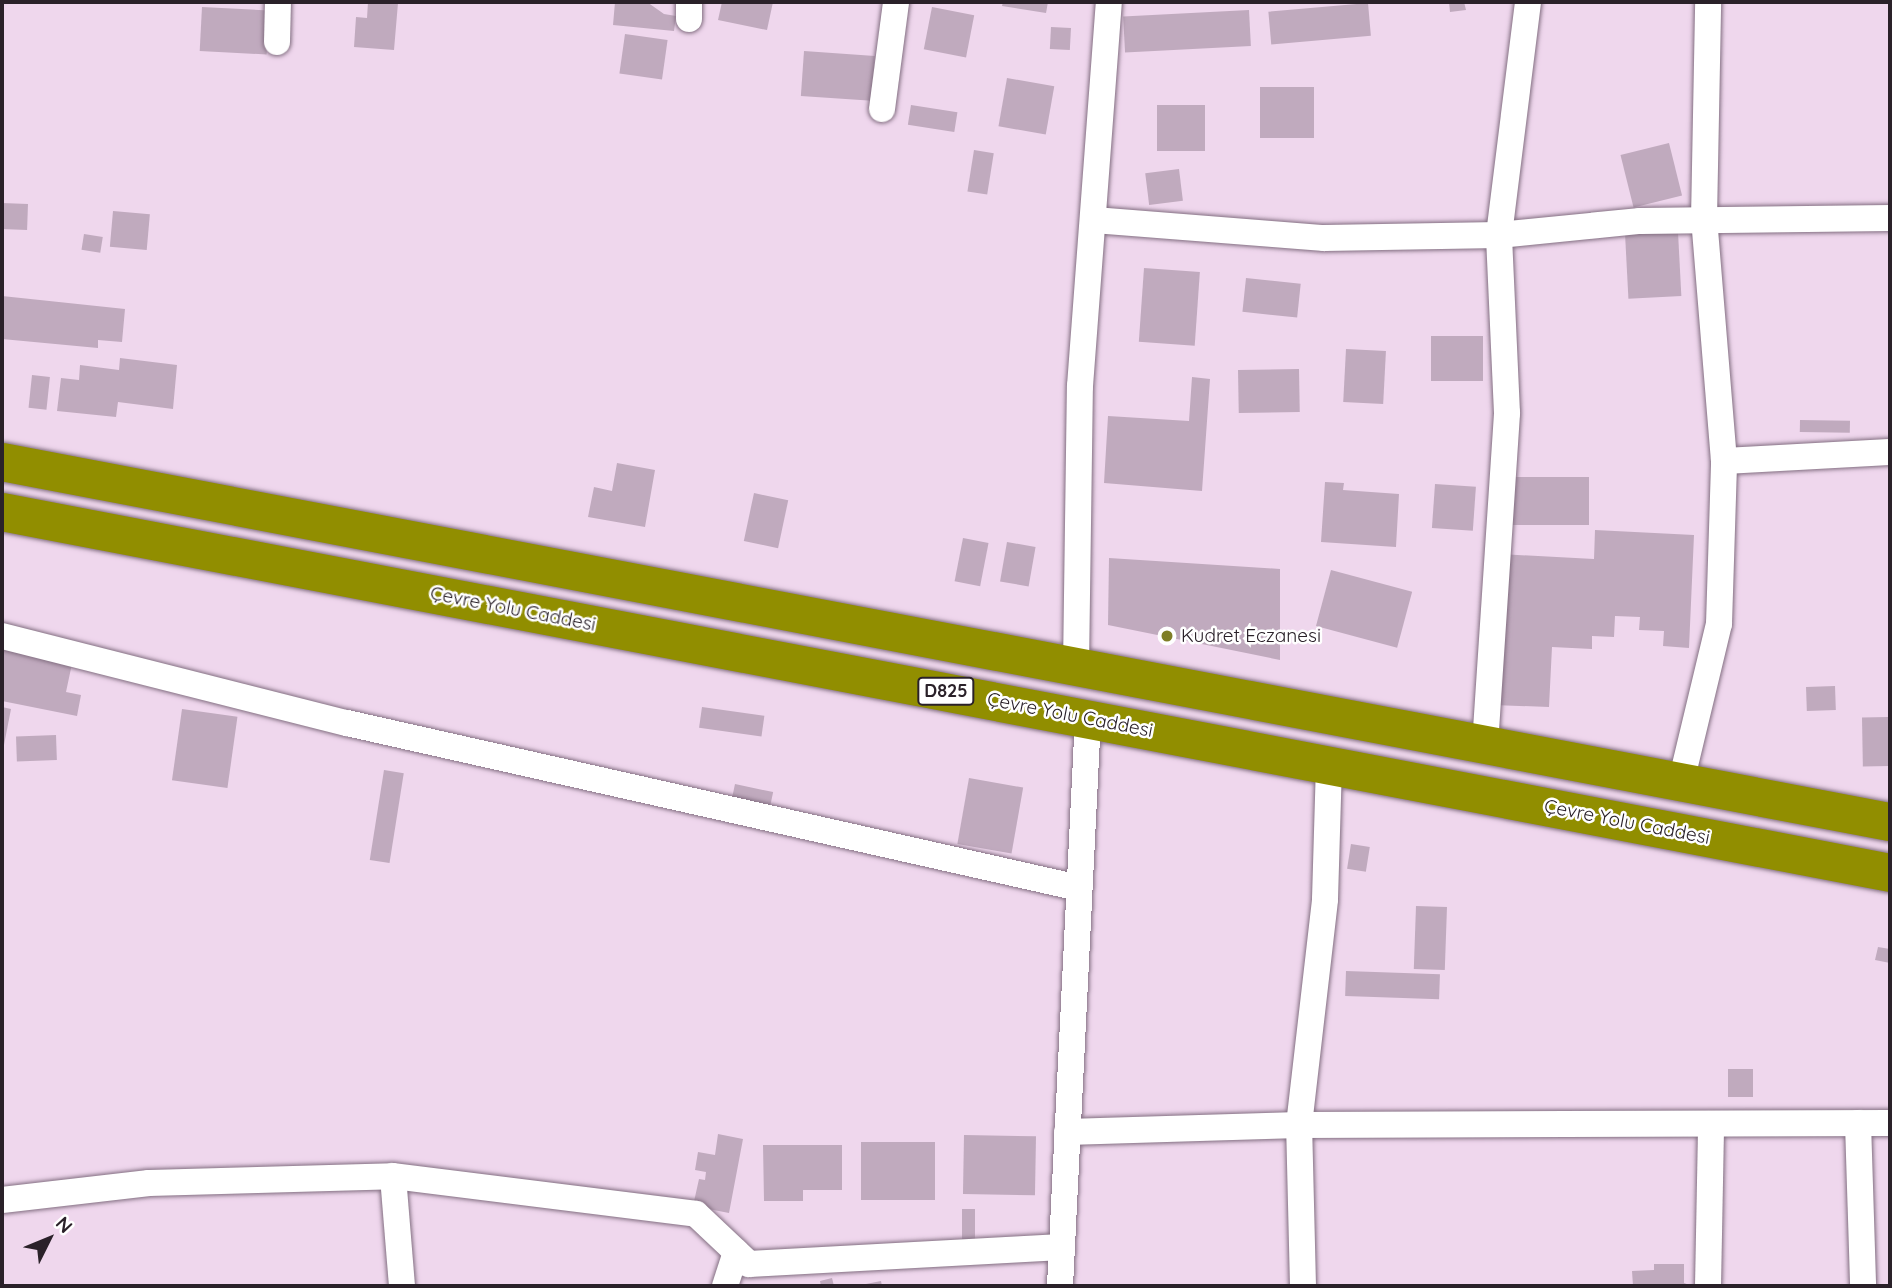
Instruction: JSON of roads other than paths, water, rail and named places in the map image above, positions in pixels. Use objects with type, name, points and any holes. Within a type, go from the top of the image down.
[{"type":"highway","name":"D825","points":[[2,463],[1890,822]]},
{"type":"highway","name":"Çevre Yolu Caddesi","points":[[2,512],[1890,873]]},
{"type":"street","points":[[277,42],[278,2]]},
{"type":"street","points":[[882,109],[896,2]]},
{"type":"street","points":[[1076,667],[1080,386],[1109,2]]},
{"type":"street","points":[[1485,745],[1507,413],[1499,235],[1528,2]]},
{"type":"street","points":[[1681,782],[1719,624],[1724,461],[1704,219],[1708,2]]},
{"type":"street","points":[[1094,220],[1324,238],[1499,235],[1704,219],[1890,218]]},
{"type":"street","points":[[1724,461],[1890,452]]},
{"type":"street","points":[[2,636],[346,723],[1079,888]]},
{"type":"street","points":[[1060,1286],[1088,718]]},
{"type":"street","points":[[1303,1286],[1299,1125],[1325,899],[1329,765]]},
{"type":"street","points":[[1858,1123],[1863,1286]]},
{"type":"street","points":[[1067,1132],[1299,1125],[1890,1123]]},
{"type":"street","points":[[1708,1286],[1711,1124]]},
{"type":"street","points":[[2,1200],[149,1183],[393,1176],[696,1214],[749,1264],[1062,1247]]},
{"type":"street","points":[[393,1176],[402,1286]]},
{"type":"street","points":[[725,1286],[736,1252]]},
{"type":"place","name":"Kudret Eczanesi","points":[[1167,636]]}]
